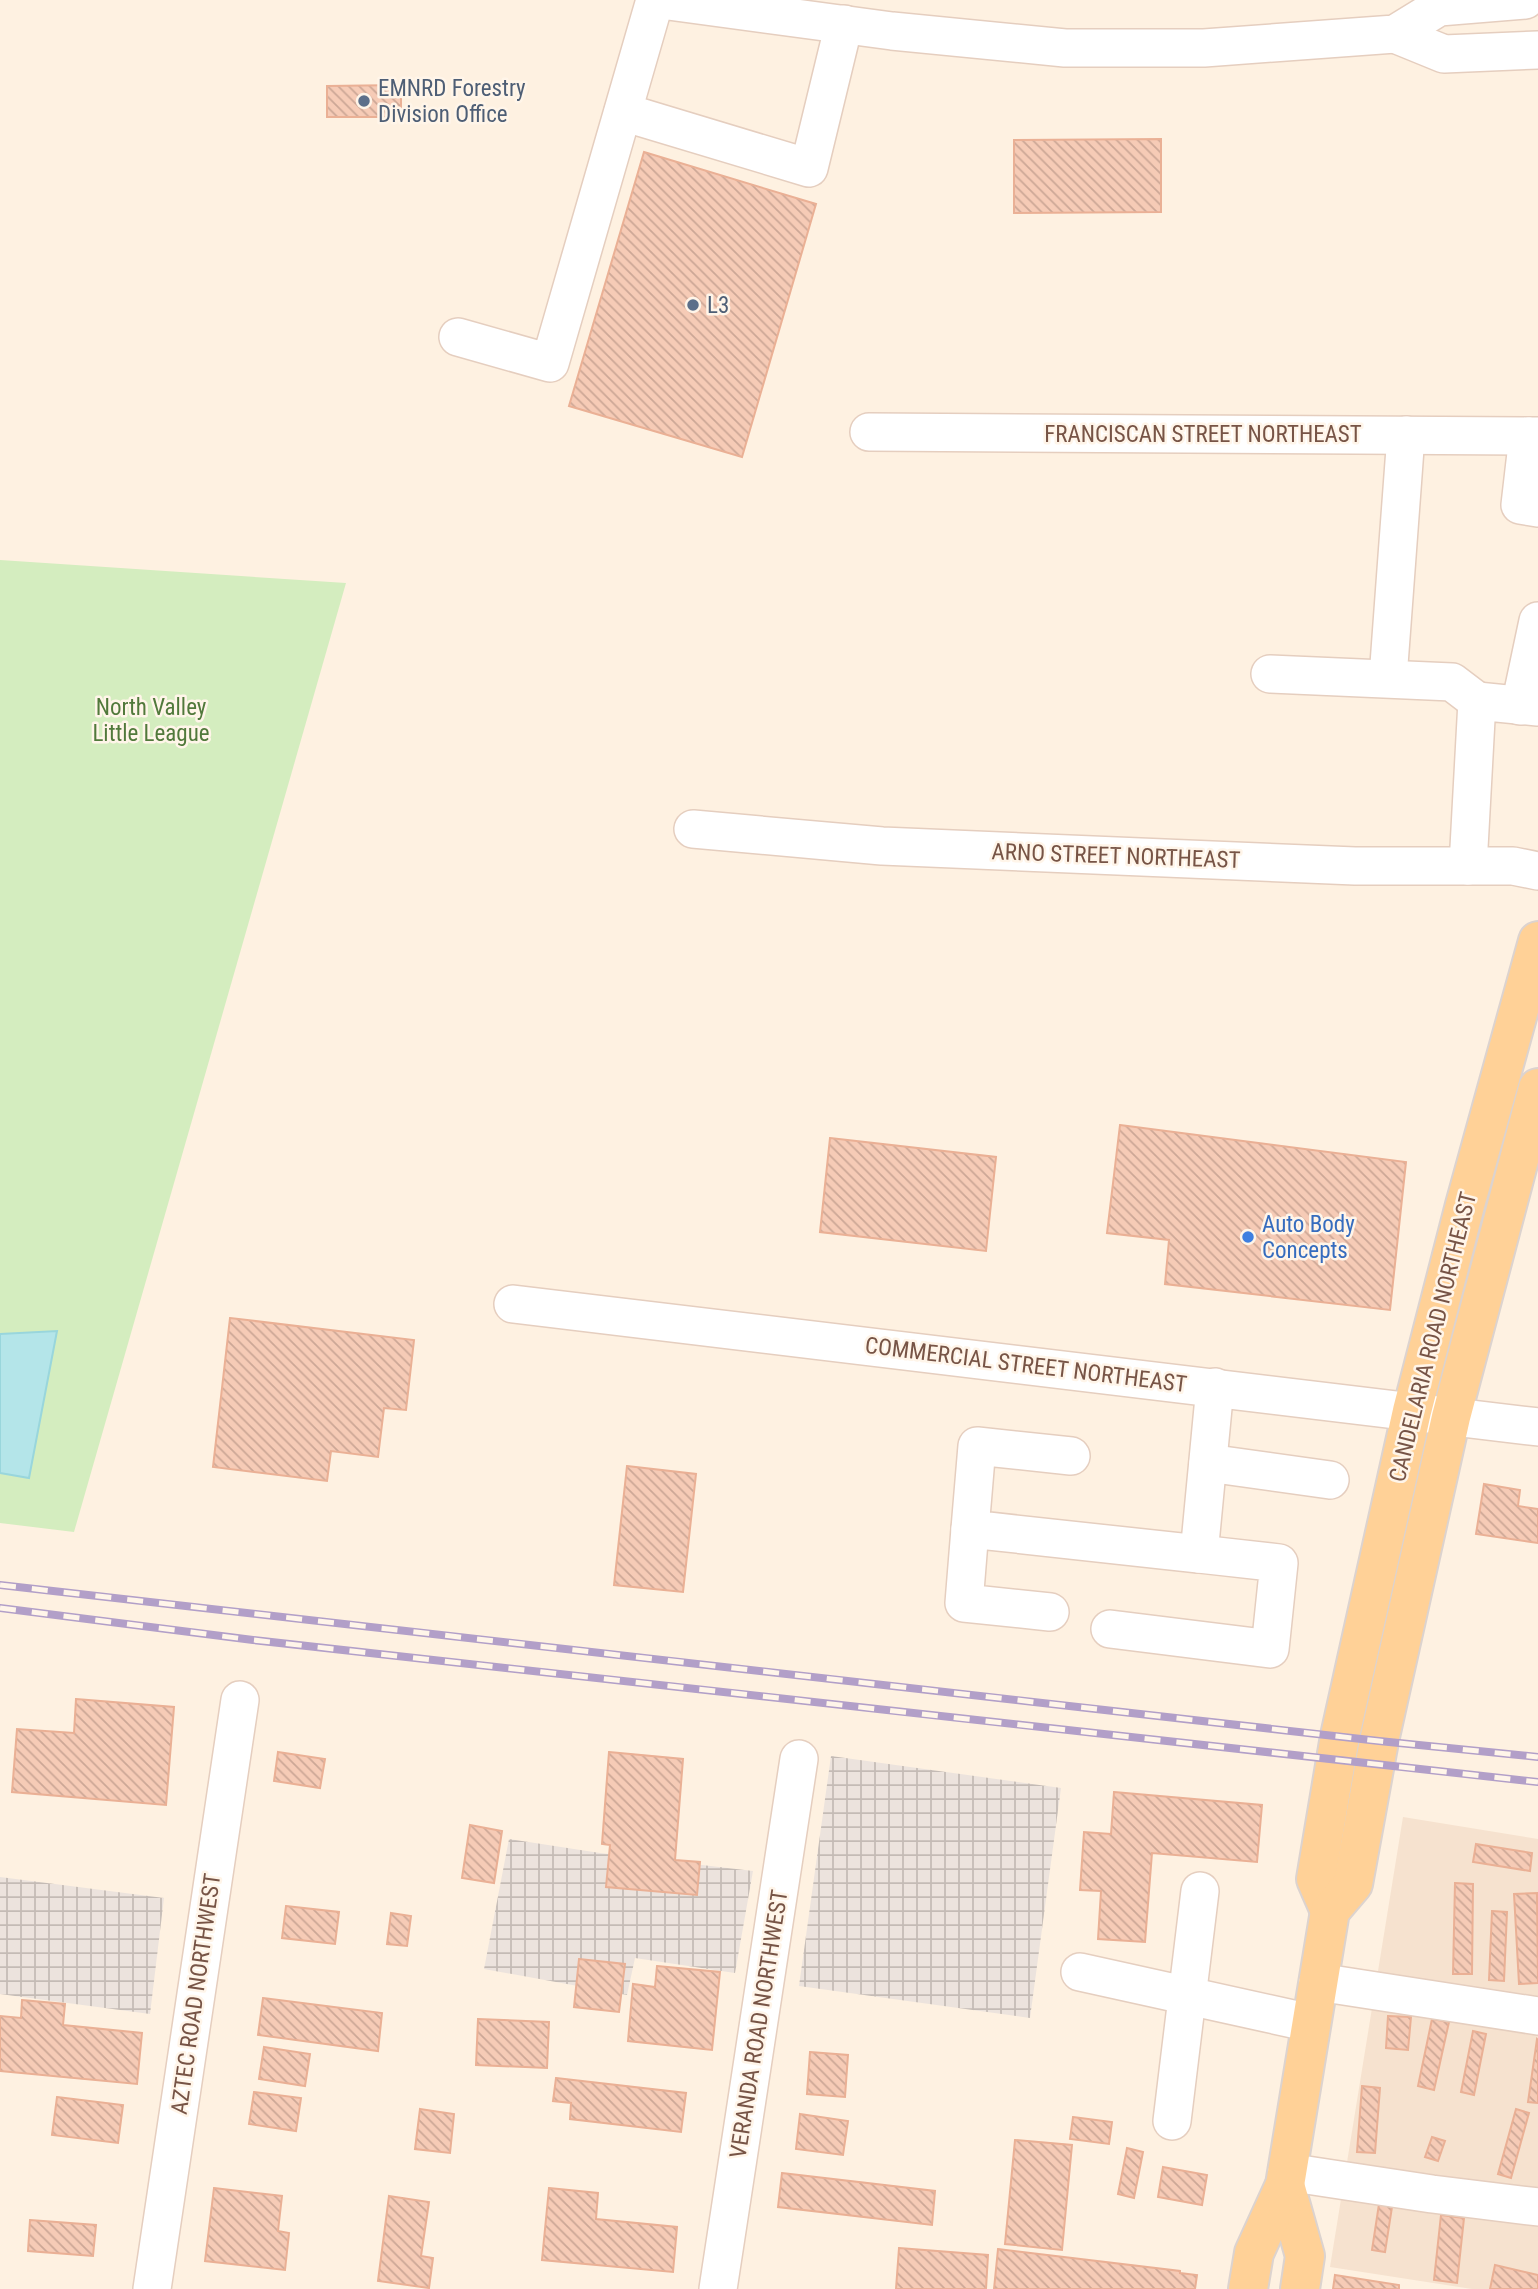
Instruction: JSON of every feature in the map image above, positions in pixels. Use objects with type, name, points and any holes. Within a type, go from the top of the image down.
[{"type":"main road","name":"CANDELARIA ROAD NORTHEAST","points":[[1538,941],[1465,1205],[1412,1411],[1340,1736],[1316,1879],[1330,1911],[1353,1884],[1379,1741],[1451,1416],[1538,1088]]},
{"type":"main road","points":[[1248,2289],[1254,2253],[1286,2178],[1330,1911]]},
{"type":"main road","points":[[1286,2178],[1306,2256],[1300,2289]]},
{"type":"street","points":[[458,337],[550,363],[658,0],[844,24],[895,15],[1065,48],[1204,48],[1438,7],[1517,0]]},
{"type":"street","points":[[1393,17],[1444,54],[1538,50]]},
{"type":"street","points":[[623,112],[809,168],[844,24]]},
{"type":"street","name":"FRANCISCAN STREET NORTHEAST","points":[[869,432],[1533,436]]},
{"type":"street","points":[[1388,678],[1406,435]]},
{"type":"street","points":[[1533,436],[1520,505],[1538,509]]},
{"type":"street","points":[[1270,674],[1452,682],[1477,702],[1529,706],[1538,621]]},
{"type":"street","points":[[1468,866],[1477,702]]},
{"type":"street","name":"ARNO STREET NORTHEAST","points":[[694,829],[883,846],[1355,866],[1513,866],[1538,871]]},
{"type":"street","name":"COMMERCIAL STREET NORTHEAST","points":[[513,1304],[1538,1427]]},
{"type":"street","points":[[1199,1554],[1215,1387]]},
{"type":"street","points":[[1050,1612],[964,1603],[977,1446],[1071,1456]]},
{"type":"street","points":[[1208,1463],[1330,1480]]},
{"type":"street","points":[[970,1529],[1279,1563],[1270,1649],[1110,1629]]},
{"type":"street","name":"AZTEC ROAD NORTHWEST","points":[[152,2289],[240,1700]]},
{"type":"street","name":"VERANDA ROAD NORTHWEST","points":[[718,2289],[799,1759]]},
{"type":"street","points":[[1172,2121],[1200,1891]]},
{"type":"street","points":[[1080,1972],[1311,2024]]},
{"type":"street","points":[[1318,1982],[1538,2016]]},
{"type":"street","points":[[1286,2178],[1538,2207]]},
{"type":"shaded area","points":[[831,1756],[1061,1788],[1030,2018],[799,1986]]},
{"type":"shaded area","points":[[1403,1817],[1538,1839],[1538,2289],[1472,2289],[1330,2267]]},
{"type":"shaded area","points":[[509,1839],[753,1871],[735,1973],[635,1958],[627,1995],[484,1969]]},
{"type":"shaded area","points":[[0,1877],[164,1898],[150,2014],[0,1994]]},
{"type":"green space","name":"North Valley Little League","points":[[0,560],[346,583],[74,1532],[0,1523]]},
{"type":"water","points":[[57,1331],[29,1478],[0,1473],[0,1334]]},
{"type":"building","name":"EMNRD Forestry Division Office","points":[[401,85],[401,117],[327,117],[327,86]]},
{"type":"building","points":[[1161,139],[1161,212],[1014,213],[1014,140]]},
{"type":"building","name":"L3","points":[[644,152],[816,204],[742,457],[569,406]]},
{"type":"building","points":[[1120,1125],[1406,1162],[1390,1310],[1165,1284],[1169,1240],[1107,1233]]},
{"type":"building","points":[[830,1138],[996,1157],[986,1251],[820,1232]]},
{"type":"building","points":[[230,1318],[414,1340],[406,1410],[384,1408],[378,1457],[331,1451],[327,1481],[213,1467]]},
{"type":"building","points":[[627,1466],[696,1474],[683,1592],[614,1585]]},
{"type":"building","points":[[1484,1484],[1520,1490],[1518,1506],[1538,1509],[1538,1543],[1476,1534]]},
{"type":"building","points":[[76,1699],[174,1707],[166,1805],[12,1792],[17,1729],[74,1733]]},
{"type":"building","points":[[278,1752],[325,1759],[320,1788],[274,1781]]},
{"type":"building","points":[[609,1752],[683,1759],[675,1860],[700,1862],[697,1895],[606,1887],[610,1845],[602,1844]]},
{"type":"building","points":[[1114,1792],[1262,1805],[1257,1862],[1152,1853],[1145,1942],[1098,1939],[1101,1891],[1080,1890],[1084,1832],[1111,1834]]},
{"type":"building","points":[[470,1825],[502,1831],[494,1883],[462,1878]]},
{"type":"building","points":[[1476,1844],[1532,1853],[1530,1871],[1473,1862]]},
{"type":"building","points":[[1455,1883],[1473,1884],[1472,1974],[1453,1974]]},
{"type":"building","points":[[1537,1893],[1538,1983],[1519,1984],[1514,1894]]},
{"type":"building","points":[[286,1906],[339,1912],[335,1944],[282,1938]]},
{"type":"building","points":[[1492,1911],[1507,1912],[1504,1981],[1489,1980]]},
{"type":"building","points":[[391,1913],[411,1916],[407,1946],[387,1944]]},
{"type":"building","points":[[579,1959],[625,1964],[619,2012],[574,2007]]},
{"type":"building","points":[[657,1966],[720,1972],[712,2050],[628,2041],[633,1984],[655,1987]]},
{"type":"building","points":[[263,1998],[382,2013],[378,2051],[258,2035]]},
{"type":"building","points":[[22,2000],[65,2004],[63,2025],[142,2033],[137,2084],[0,2071],[0,2016],[21,2018]]},
{"type":"building","points":[[1388,2016],[1411,2017],[1408,2050],[1386,2048]]},
{"type":"building","points":[[478,2019],[549,2022],[547,2068],[476,2065]]},
{"type":"building","points":[[1432,2019],[1449,2022],[1434,2090],[1418,2086]]},
{"type":"building","points":[[1473,2031],[1486,2034],[1474,2095],[1461,2092]]},
{"type":"building","points":[[1538,2040],[1538,2103],[1528,2102]]},
{"type":"building","points":[[264,2047],[310,2054],[305,2086],[259,2079]]},
{"type":"building","points":[[810,2052],[848,2055],[845,2097],[807,2094]]},
{"type":"building","points":[[556,2078],[686,2093],[681,2132],[570,2119],[571,2103],[553,2101]]},
{"type":"building","points":[[1362,2086],[1380,2088],[1375,2153],[1357,2152]]},
{"type":"building","points":[[254,2092],[301,2098],[296,2131],[249,2124]]},
{"type":"building","points":[[57,2097],[123,2105],[118,2143],[52,2135]]},
{"type":"building","points":[[420,2109],[454,2114],[450,2153],[415,2149]]},
{"type":"building","points":[[1516,2109],[1529,2113],[1511,2178],[1498,2174]]},
{"type":"building","points":[[800,2114],[848,2121],[843,2155],[796,2149]]},
{"type":"building","points":[[1073,2117],[1112,2122],[1109,2144],[1070,2139]]},
{"type":"building","points":[[1432,2137],[1445,2141],[1438,2161],[1425,2157]]},
{"type":"building","points":[[1015,2140],[1072,2145],[1062,2250],[1005,2244]]},
{"type":"building","points":[[1127,2148],[1143,2152],[1134,2198],[1118,2194]]},
{"type":"building","points":[[1163,2167],[1207,2175],[1202,2205],[1158,2197]]},
{"type":"building","points":[[782,2173],[935,2191],[932,2225],[778,2207]]},
{"type":"building","points":[[214,2188],[282,2196],[278,2231],[289,2233],[285,2270],[205,2261]]},
{"type":"building","points":[[549,2188],[598,2193],[596,2219],[677,2227],[673,2272],[542,2260]]},
{"type":"building","points":[[389,2196],[429,2202],[421,2256],[433,2258],[429,2288],[378,2281]]},
{"type":"building","points":[[1379,2204],[1392,2207],[1385,2252],[1372,2250]]},
{"type":"building","points":[[1441,2215],[1464,2218],[1457,2283],[1434,2280]]},
{"type":"building","points":[[30,2220],[96,2225],[93,2256],[28,2251]]},
{"type":"building","points":[[899,2248],[988,2255],[986,2289],[896,2289]]},
{"type":"building","points":[[998,2249],[1180,2271],[1197,2275],[1195,2289],[994,2289]]},
{"type":"building","points":[[1495,2265],[1538,2275],[1538,2289],[1490,2289]]},
{"type":"building","points":[[1335,2275],[1399,2285],[1399,2289],[1333,2289]]},
{"type":"railway","points":[[0,1585],[1538,1757]]},
{"type":"railway","points":[[0,1608],[253,1640],[1538,1782]]},
{"type":"place","name":"EMNRD Forestry Division Office","points":[[364,101]]},
{"type":"place","name":"L3","points":[[693,305]]},
{"type":"place","name":"Auto Body Concepts","points":[[1248,1237]]}]
